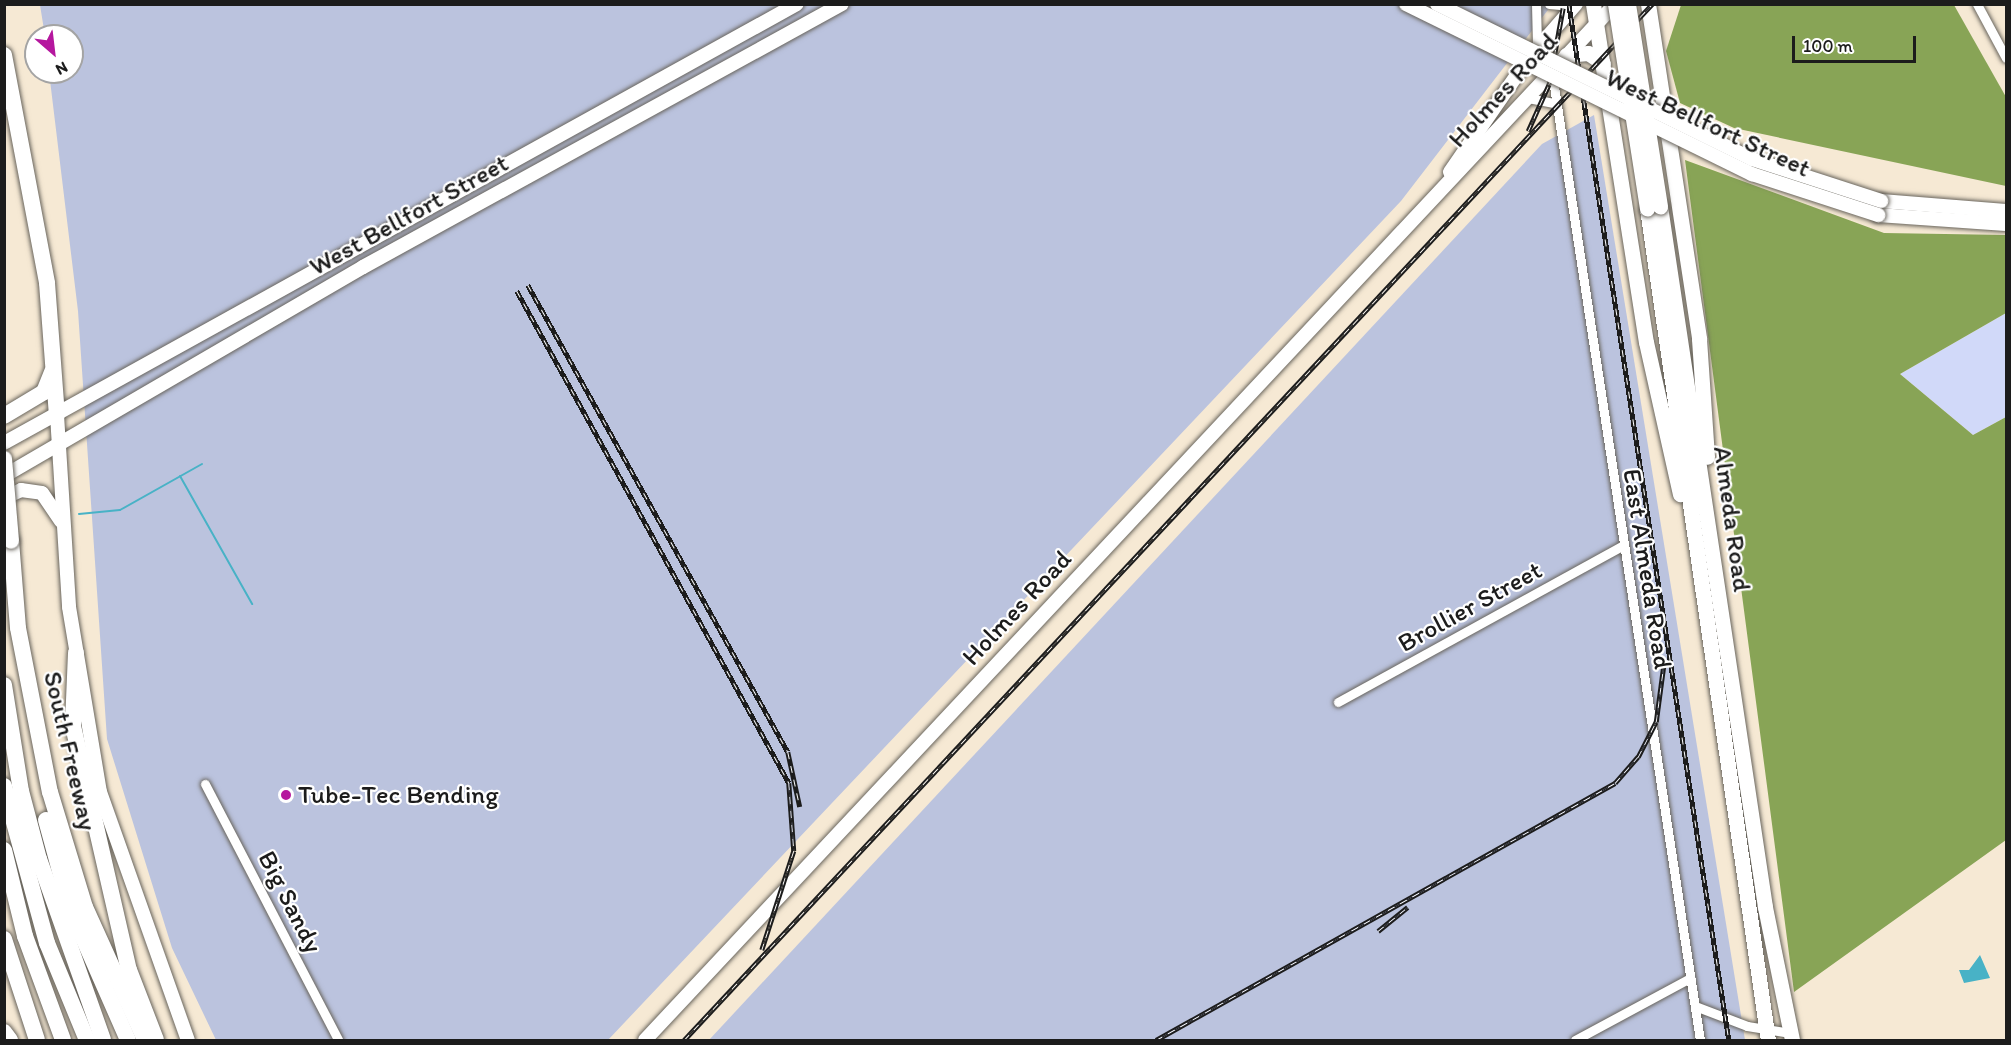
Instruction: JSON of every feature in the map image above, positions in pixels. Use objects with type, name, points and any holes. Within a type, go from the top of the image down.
[{"type":"highway","points":[[4,55],[47,283],[55,364],[57,415]]},
{"type":"highway","points":[[4,416],[44,392],[55,364]]},
{"type":"highway","name":"South Freeway","points":[[4,459],[18,628],[37,735],[66,847],[85,907],[145,1041]]},
{"type":"highway","points":[[18,628],[15,673],[39,792],[70,908],[128,1041]]},
{"type":"highway","points":[[76,653],[74,726],[129,970],[156,1041]]},
{"type":"highway","points":[[4,685],[21,791],[39,859],[103,1041]]},
{"type":"highway","points":[[4,786],[47,943],[87,1041]]},
{"type":"highway","points":[[4,850],[26,936],[63,1041]]},
{"type":"highway","points":[[4,939],[37,1041]]},
{"type":"highway","points":[[4,1032],[10,1041]]},
{"type":"main road","name":"West Bellfort Street","points":[[4,443],[797,4]]},
{"type":"main road","name":"West Bellfort Street","points":[[4,476],[59,446],[235,341],[842,4]]},
{"type":"main road","name":"West Bellfort Street","points":[[1406,4],[1752,174],[1879,208],[2007,224]]},
{"type":"main road","name":"West Bellfort Street","points":[[1437,4],[1752,159],[1879,208],[2007,211]]},
{"type":"main road","points":[[1593,4],[1652,376],[1699,573]]},
{"type":"main road","name":"Holmes Road","points":[[645,1041],[1615,4]]},
{"type":"main road","name":"Almeda Road","points":[[1615,4],[1711,538],[1766,907],[1791,1037]]},
{"type":"main road","name":"Almeda Road","points":[[1628,4],[1699,573],[1767,1035]]},
{"type":"main road","points":[[1648,4],[1700,350],[1711,538]]},
{"type":"main road","name":"Holmes Road","points":[[1424,207],[1536,49],[1575,5]]},
{"type":"main road","points":[[1566,55],[1582,52],[1603,63]]},
{"type":"main road","points":[[594,117],[602,136]]},
{"type":"main road","points":[[1622,184],[1674,176]]},
{"type":"main road","points":[[225,322],[235,341]]},
{"type":"main road","points":[[57,415],[63,532],[76,653],[100,792],[188,1041]]},
{"type":"main road","points":[[4,498],[21,490],[42,493],[59,513],[63,532]]},
{"type":"street","points":[[1536,4],[1536,49]]},
{"type":"street","points":[[1549,4],[1575,5]]},
{"type":"street","points":[[1977,4],[2007,58]]},
{"type":"street","name":"East Almeda Road","points":[[1551,70],[1554,103],[1700,1041]]},
{"type":"street","points":[[1528,98],[1554,103]]},
{"type":"street","name":"Brollier Street","points":[[1338,702],[1622,546]]},
{"type":"street","name":"Big Sandy","points":[[205,784],[338,1041]]},
{"type":"street","points":[[1575,1041],[1690,978]]},
{"type":"street","points":[[1695,1006],[1767,1035],[1791,1037]]},
{"type":"shaded area","points":[[1550,4],[1551,6],[1401,201],[608,1040],[216,1040],[172,948],[107,739],[78,311],[50,84],[84,84],[84,24],[43,24],[40,5]]},
{"type":"shaded area","points":[[1594,115],[1745,1040],[709,1040],[1542,144]]},
{"type":"shaded area","points":[[2006,313],[2006,417],[1973,435],[1900,374]]},
{"type":"green space","points":[[1681,5],[1954,5],[2006,97],[2006,186],[1734,128],[1680,103],[1666,51]]},
{"type":"green space","points":[[1685,160],[1884,233],[2006,235],[2006,313],[1900,374],[1973,435],[2006,417],[2006,840],[1794,992]]},
{"type":"water","points":[[1980,955],[1990,978],[1964,983],[1959,970],[1969,970]]},
{"type":"waterway","points":[[79,514],[120,510],[202,464]]},
{"type":"waterway","points":[[180,476],[252,604]]},
{"type":"railway","points":[[1569,4],[1729,1040]]},
{"type":"railway","points":[[684,1040],[1652,4]]},
{"type":"railway","points":[[1528,131],[1549,84],[1563,8]]},
{"type":"railway","points":[[528,285],[788,752],[800,807]]},
{"type":"railway","points":[[517,291],[789,783],[794,851],[762,950]]},
{"type":"railway","points":[[1156,1040],[1615,783],[1638,757],[1656,722],[1664,662]]},
{"type":"railway","points":[[1378,931],[1408,907]]},
{"type":"place","name":"Tube-Tec Bending","points":[[286,795]]}]
